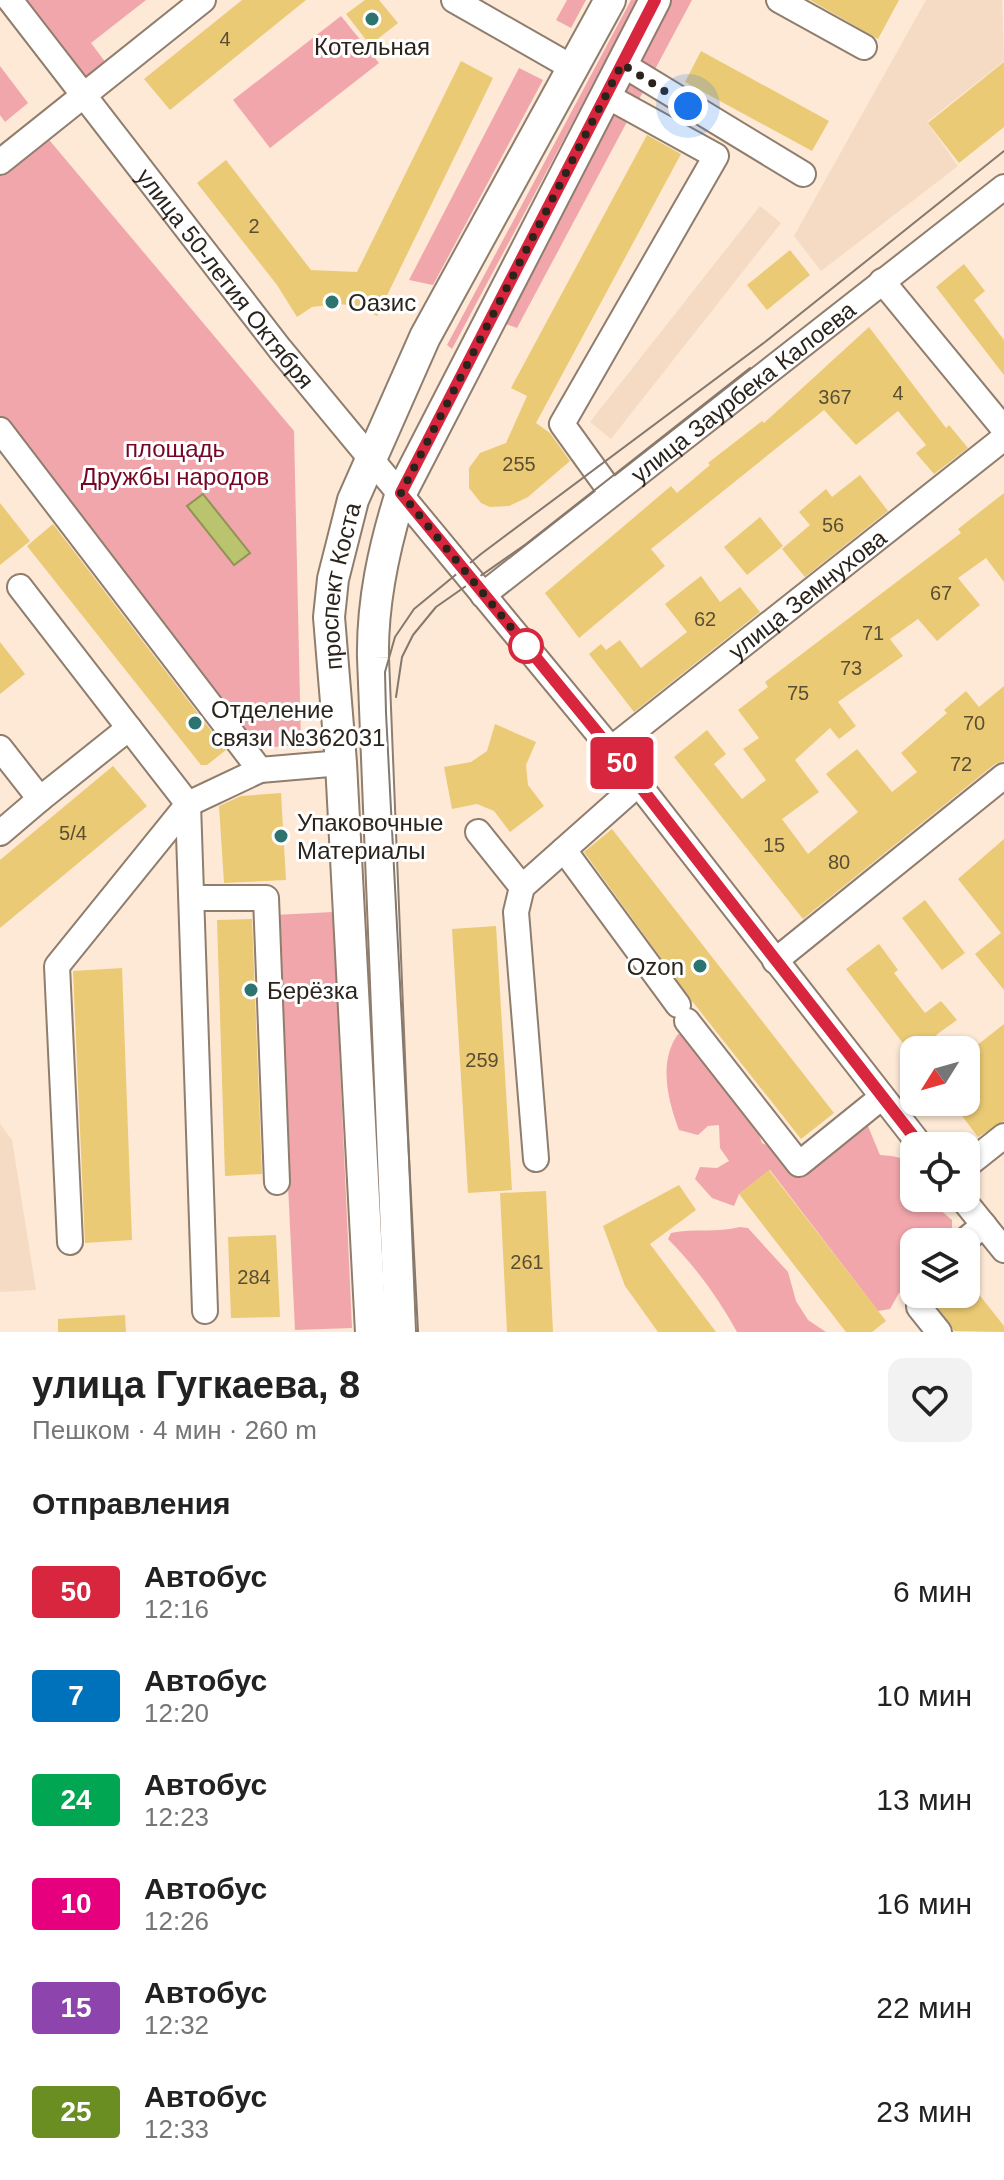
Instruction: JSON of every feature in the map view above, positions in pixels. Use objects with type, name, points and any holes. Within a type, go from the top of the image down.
[{"type":"main road","name":"проспект Коста","points":[[371,1332],[341,763],[329,614],[343,530],[371,454],[425,337],[610,0]]},
{"type":"main road","name":"проспект Коста","points":[[400,1332],[372,621],[385,551],[401,493],[655,0]]},
{"type":"street","points":[[0,162],[203,0]]},
{"type":"street","points":[[454,0],[573,68]]},
{"type":"street","points":[[779,0],[864,47]]},
{"type":"street","name":"улица 50-летия Октября","points":[[22,4],[85,96],[280,349],[371,454],[611,749],[910,1132]]},
{"type":"street","points":[[622,64],[803,174]]},
{"type":"street","points":[[607,96],[716,156],[562,424],[611,492]]},
{"type":"street","name":"улица Заурбека Калоева","points":[[483,595],[1004,187]]},
{"type":"street","points":[[882,281],[1004,429]]},
{"type":"street","points":[[0,430],[260,770]]},
{"type":"street","name":"улица Земнухова","points":[[611,749],[1004,438]]},
{"type":"street","points":[[20,587],[188,804],[205,1311]]},
{"type":"street","points":[[0,833],[129,728]]},
{"type":"street","points":[[0,748],[40,799]]},
{"type":"street","points":[[70,1242],[57,966],[188,804],[260,770],[341,763]]},
{"type":"street","points":[[775,961],[1004,776]]},
{"type":"street","points":[[536,1159],[516,912],[522,887],[638,784]]},
{"type":"street","points":[[478,832],[522,887]]},
{"type":"street","points":[[564,850],[799,1164],[882,1097]]},
{"type":"street","points":[[192,898],[266,898],[277,1182]]},
{"type":"street","points":[[980,1155],[1004,1136]]},
{"type":"street","points":[[973,1212],[1004,1250]]},
{"type":"street","points":[[980,1228],[984,1225]]},
{"type":"street","points":[[920,1308],[939,1332]]},
{"type":"shaded area","points":[[926,0],[1002,0],[1004,61],[927,122],[958,166],[821,271],[794,236]]},
{"type":"shaded area","points":[[760,206],[781,223],[611,439],[590,422]]},
{"type":"shaded area","points":[[203,494],[250,553],[234,565],[187,506]]},
{"type":"shaded area","points":[[0,1124],[12,1140],[36,1290],[0,1292]]},
{"type":"green space","points":[[15,0],[146,0],[91,43],[118,79],[92,99]]},
{"type":"green space","points":[[567,0],[586,0],[571,28],[556,20]]},
{"type":"green space","points":[[631,0],[638,0],[452,349],[447,345]]},
{"type":"green space","points":[[661,0],[692,0],[517,328],[492,319]]},
{"type":"green space","points":[[341,16],[379,63],[270,148],[233,100]]},
{"type":"green space","points":[[0,66],[28,103],[5,122],[0,115]]},
{"type":"green space","points":[[519,68],[543,80],[433,285],[409,280]]},
{"type":"green space","name":"площадь Дружбы народов","points":[[45,135],[294,431],[301,745],[260,748],[0,418],[0,169]]},
{"type":"green space","points":[[333,912],[352,1328],[295,1330],[275,915]]},
{"type":"green space","points":[[678,1034],[690,1036],[747,1099],[762,1143],[775,1148],[801,1148],[815,1144],[865,1119],[880,1155],[900,1158],[900,1212],[943,1212],[952,1220],[952,1228],[900,1228],[900,1293],[890,1309],[878,1311],[770,1170],[739,1194],[734,1206],[712,1198],[695,1179],[700,1167],[717,1168],[729,1161],[720,1148],[719,1125],[708,1126],[698,1135],[679,1130],[667,1082],[672,1045]]},
{"type":"green space","points":[[748,1228],[788,1272],[796,1301],[808,1320],[826,1332],[737,1332],[706,1284],[668,1239],[671,1233]]},
{"type":"building","points":[[242,0],[306,0],[170,110],[144,79]]},
{"type":"building","name":"Котельная","points":[[365,0],[379,0],[398,23],[370,45],[346,14]]},
{"type":"building","points":[[810,0],[899,0],[878,39]]},
{"type":"building","points":[[701,51],[829,121],[812,151],[685,82]]},
{"type":"building","points":[[461,61],[493,78],[377,316],[358,306],[339,304],[312,307],[297,317],[277,285],[197,183],[226,160],[311,270],[357,272]]},
{"type":"building","points":[[1004,62],[1004,127],[959,163],[928,123]]},
{"type":"building","points":[[647,135],[681,154],[536,423],[550,433],[570,461],[528,497],[509,506],[490,507],[481,503],[469,488],[469,468],[480,453],[506,443],[527,396],[511,388]]},
{"type":"building","points":[[790,250],[810,275],[767,310],[747,285]]},
{"type":"building","points":[[964,264],[985,291],[974,300],[1004,340],[1004,375],[936,287]]},
{"type":"building","points":[[869,327],[946,428],[949,425],[968,448],[934,474],[916,453],[926,445],[898,411],[856,445],[824,410],[651,549],[665,566],[579,638],[545,593],[671,486],[677,493],[710,465],[708,463],[762,421],[764,423]]},
{"type":"building","points":[[860,475],[888,511],[805,577],[782,549],[810,525],[799,512],[826,489],[832,497]]},
{"type":"building","points":[[1004,493],[1004,582],[986,558],[958,578],[980,605],[937,641],[918,619],[890,639],[903,656],[838,702],[856,726],[839,739],[830,728],[795,760],[819,792],[782,819],[808,854],[858,812],[826,774],[857,749],[892,792],[917,772],[901,753],[947,713],[944,710],[966,691],[979,707],[1004,686],[1004,761],[995,764],[803,919],[674,757],[707,730],[726,754],[714,764],[742,799],[766,780],[743,749],[759,738],[738,710],[768,687],[765,682],[961,533],[958,529]]},
{"type":"building","points":[[0,503],[30,541],[0,565]]},
{"type":"building","points":[[760,517],[783,546],[747,575],[724,547]]},
{"type":"building","points":[[53,524],[226,750],[207,765],[201,765],[27,546]]},
{"type":"building","points":[[701,576],[720,602],[740,587],[760,612],[634,712],[589,654],[601,644],[606,650],[620,640],[641,668],[687,632],[665,604]]},
{"type":"building","points":[[0,642],[25,674],[0,694]]},
{"type":"building","points":[[495,724],[536,742],[526,765],[528,785],[544,806],[510,832],[494,811],[477,804],[452,809],[444,767],[471,762],[487,751]]},
{"type":"building","points":[[113,766],[147,806],[0,928],[0,860]]},
{"type":"building","points":[[281,793],[286,880],[224,883],[219,806],[241,796]]},
{"type":"building","points":[[612,829],[834,1113],[801,1139],[692,1001],[584,852]]},
{"type":"building","points":[[1004,839],[1004,990],[975,954],[1001,933],[958,879]]},
{"type":"building","points":[[925,900],[965,953],[942,970],[902,918]]},
{"type":"building","points":[[252,919],[262,1174],[225,1176],[217,920]]},
{"type":"building","points":[[496,926],[512,1190],[468,1193],[452,929]]},
{"type":"building","points":[[879,944],[898,970],[894,973],[925,1013],[941,1001],[957,1020],[937,1036],[900,1036],[900,1039],[846,969]]},
{"type":"building","points":[[122,968],[132,1240],[85,1243],[73,971]]},
{"type":"building","points":[[1004,1024],[1004,1121],[980,1136],[980,1132],[974,1132],[962,1116],[980,1116],[980,1043]]},
{"type":"building","points":[[769,1170],[886,1321],[872,1332],[846,1332],[739,1194]]},
{"type":"building","points":[[679,1185],[696,1210],[650,1244],[716,1332],[658,1332],[625,1286],[603,1226]]},
{"type":"building","points":[[546,1191],[553,1332],[507,1332],[500,1193]]},
{"type":"building","points":[[276,1235],[280,1317],[231,1318],[228,1237]]},
{"type":"building","points":[[980,1296],[1004,1326],[1004,1332],[954,1331],[938,1308],[980,1308]]},
{"type":"building","points":[[125,1315],[126,1332],[58,1332],[58,1319]]},
{"type":"tram line","points":[[418,1332],[386,713],[385,672],[395,637],[414,609],[481,554],[765,342],[1004,151]]},
{"type":"tram line","points":[[396,697],[402,657],[413,635],[436,607],[526,544],[750,368]]},
{"type":"bus line","name":"50","points":[[655,0],[401,493],[611,749],[910,1132]]},
{"type":"place","name":"Котельная","points":[[372,19]]},
{"type":"place","name":"Оазис","points":[[332,302]]},
{"type":"place","name":"Отделение связи №362031","points":[[195,723]]},
{"type":"place","name":"Упаковочные Материалы","points":[[281,836]]},
{"type":"place","name":"Ozon","points":[[700,966]]},
{"type":"place","name":"Берёзка","points":[[251,990]]},
{"type":"route","points":[[526,646],[532,653],[401,493],[622,64],[688,106]]}]
